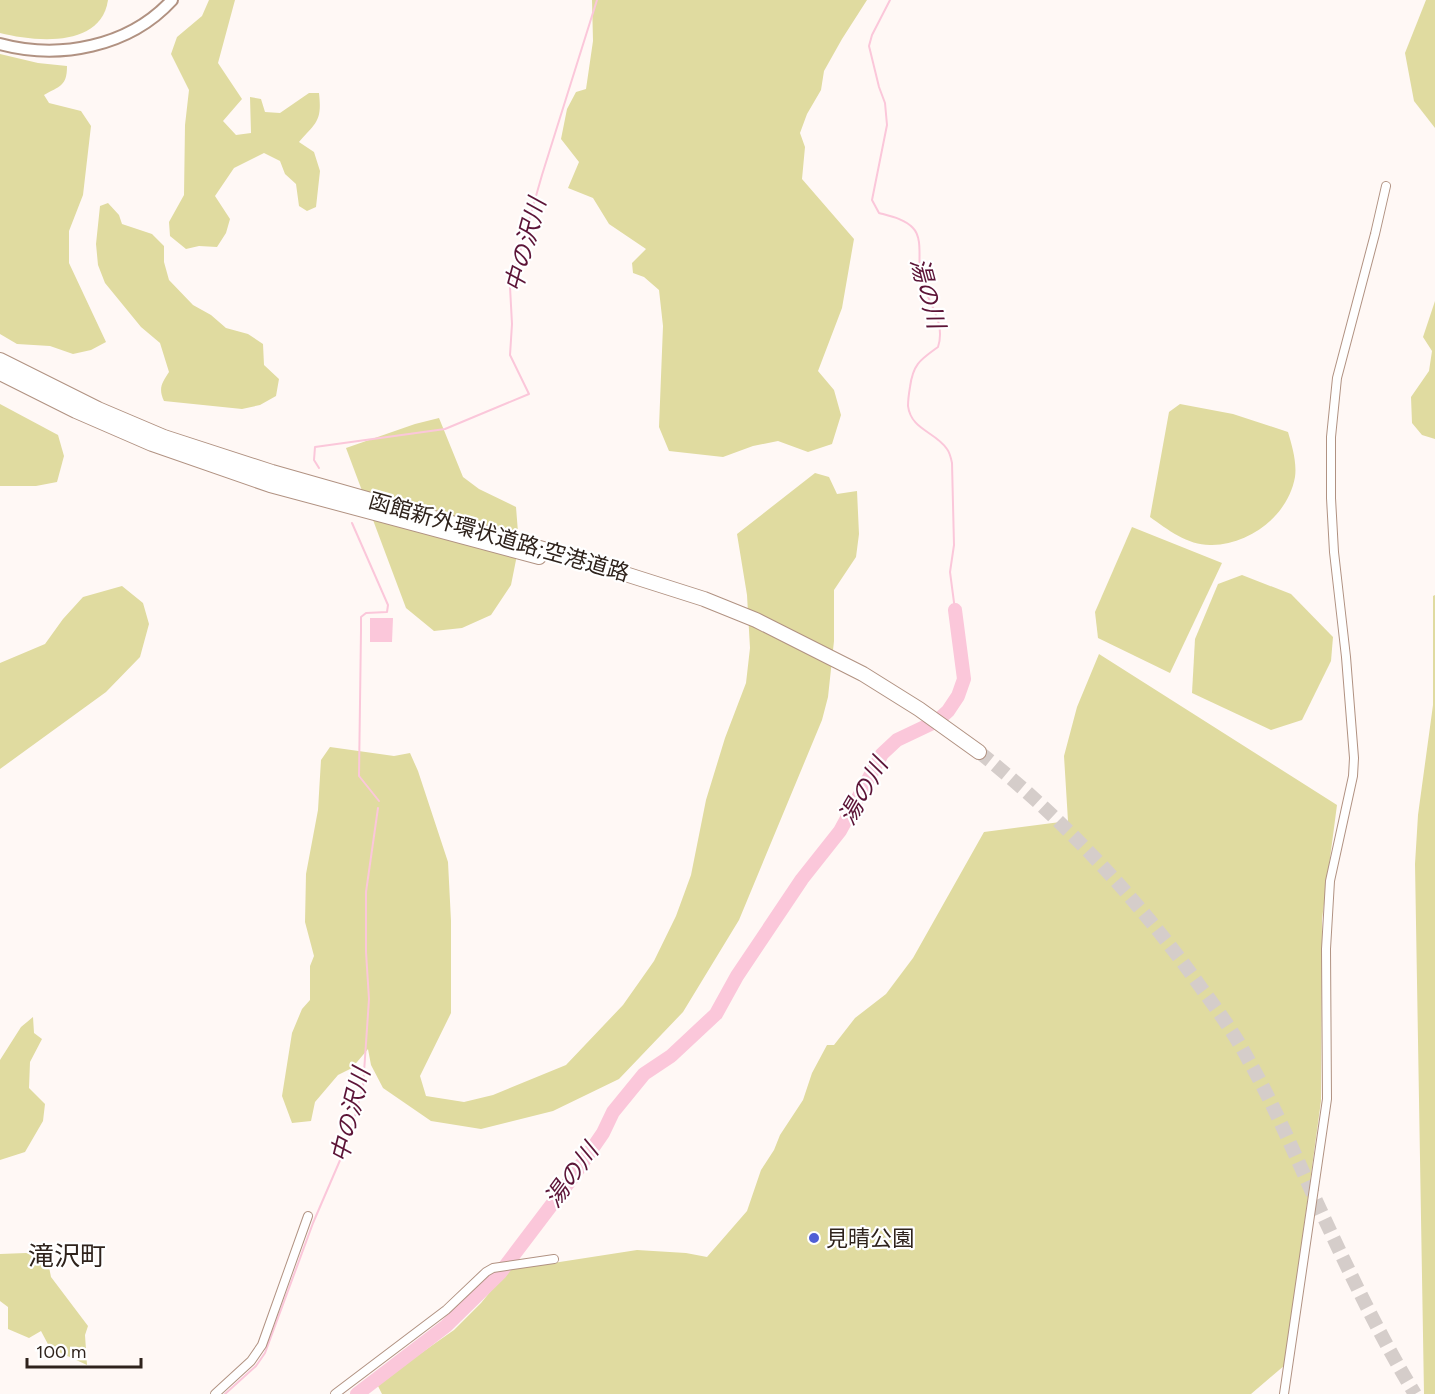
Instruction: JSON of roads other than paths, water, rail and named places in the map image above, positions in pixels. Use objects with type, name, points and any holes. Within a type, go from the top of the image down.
[{"type":"highway","name":"函館新外環状道路;空港道路","points":[[0,360],[98,409],[164,437],[272,472],[575,558],[704,599],[756,620],[863,674],[976,755]]},
{"type":"highway","name":"函館新外環状道路;空港道路","points":[[0,373],[76,411],[152,444],[270,485],[649,587],[701,605],[803,649],[916,712]]},
{"type":"main road","points":[[0,44],[24,50],[69,50],[110,40],[149,20],[172,0]]},
{"type":"street","points":[[1284,1394],[1327,1099],[1326,949],[1330,881],[1353,776],[1354,758],[1330,498],[1333,404],[1337,378],[1386,186]]},
{"type":"street","points":[[215,1394],[250,1361],[262,1345],[308,1216]]},
{"type":"street","points":[[335,1394],[400,1347],[446,1310],[478,1278],[494,1268],[554,1259]]},
{"type":"waterway","name":"中の沢川","points":[[319,468],[314,460],[315,447],[445,429],[529,394],[510,355],[512,324],[510,287],[542,175],[597,0]]},
{"type":"waterway","name":"湯の川","points":[[890,0],[872,35],[869,46],[885,103],[887,125],[872,200],[879,213],[906,222],[916,232],[922,283],[940,328],[938,347],[922,359],[915,368],[908,406],[910,414],[919,426],[942,443],[952,463],[954,545],[950,572],[955,610]]},
{"type":"waterway","name":"中の沢川","points":[[352,523],[388,605],[387,612],[366,613],[361,617],[359,776],[379,801]]},
{"type":"waterway","name":"湯の川","points":[[357,1394],[446,1326],[500,1273],[572,1178],[603,1133],[613,1112],[644,1074],[671,1056],[716,1014],[737,976],[802,879],[840,831],[882,754],[897,740],[937,721],[948,711],[958,696],[964,679],[955,610]]},
{"type":"waterway","name":"中の沢川","points":[[225,1394],[256,1366],[265,1353],[313,1223],[347,1144],[363,1087],[369,999],[366,892],[378,808]]},
{"type":"tunnel","points":[[979,752],[1041,805],[1099,863],[1153,924],[1227,1024],[1266,1093],[1361,1295],[1415,1394]]},
{"type":"place","name":"見晴公園","points":[[814,1238]]},
{"type":"district","name":"滝沢町","points":[[67,1256]]}]
